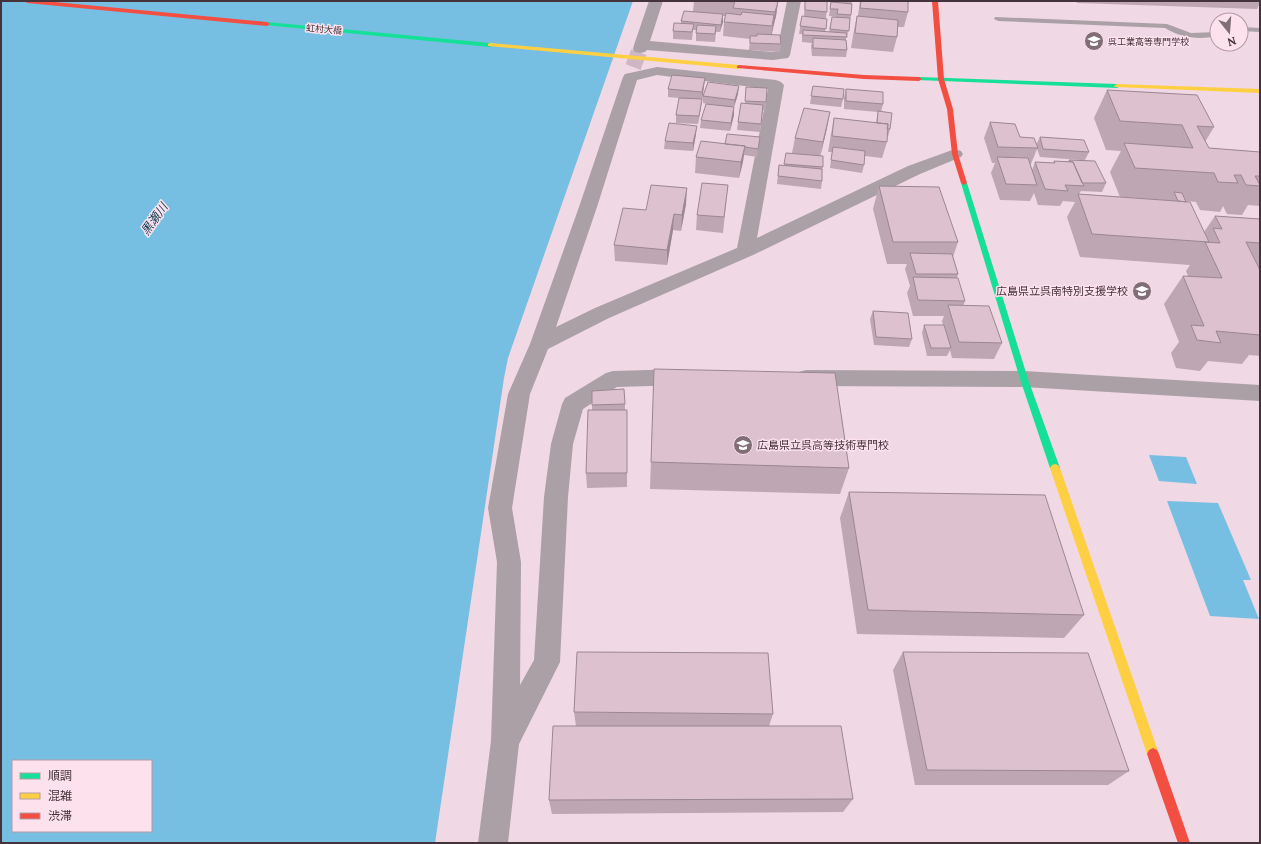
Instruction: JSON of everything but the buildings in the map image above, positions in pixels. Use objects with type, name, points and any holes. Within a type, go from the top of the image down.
[{"type":"street","name":"虹村大橋","points":[[28,1],[621,57],[864,77],[1260,91]]},
{"type":"street","points":[[656,1],[641,47],[773,56],[784,55],[794,1]]},
{"type":"street","points":[[935,1],[941,79],[950,109],[955,154],[1024,379],[1184,843]]},
{"type":"street","points":[[494,843],[505,741],[509,562],[500,508],[519,394],[540,344],[588,207],[632,72],[657,71],[776,85],[746,251]]},
{"type":"street","points":[[540,344],[602,313],[746,251],[914,170],[955,154]]},
{"type":"street","points":[[505,741],[547,662],[556,497],[562,444],[573,404],[613,379],[701,377]]},
{"type":"street","points":[[788,378],[1024,379],[1260,393]]},
{"type":"lane","points":[[998,19],[1167,26],[1187,36],[1209,36]]},
{"type":"lane","points":[[1249,29],[1260,30]]},
{"type":"water","name":"黒瀬川","points":[[1,1],[633,1],[508,358],[435,843],[1,843]]},
{"type":"water","points":[[1149,455],[1186,457],[1197,484],[1159,481]]},
{"type":"water","points":[[1167,501],[1218,503],[1251,580],[1243,580],[1259,619],[1210,616]]},
{"type":"tunnel","points":[[633,67],[640,49]]},
{"type":"traffic: fast","points":[[267,24],[490,45]]},
{"type":"traffic: fast","points":[[919,79],[1117,86]]},
{"type":"traffic: fast","points":[[964,183],[1024,379],[1055,468]]},
{"type":"traffic: slow","points":[[490,45],[739,67]]},
{"type":"traffic: slow","points":[[1117,86],[1260,91]]},
{"type":"traffic: slow","points":[[1055,468],[1153,754]]},
{"type":"traffic: jam","points":[[27,1],[267,24]]},
{"type":"traffic: jam","points":[[935,1],[941,79],[950,109],[955,154],[964,183]]},
{"type":"traffic: jam","points":[[739,67],[864,77],[919,79]]},
{"type":"traffic: jam","points":[[1153,754],[1184,843]]},
{"type":"place","name":"呉工業高等専門学校","points":[[1094,41]]},
{"type":"place","name":"広島県立呉南特別支援学校","points":[[1142,291]]},
{"type":"place","name":"広島県立呉高等技術専門校","points":[[743,445]]}]
